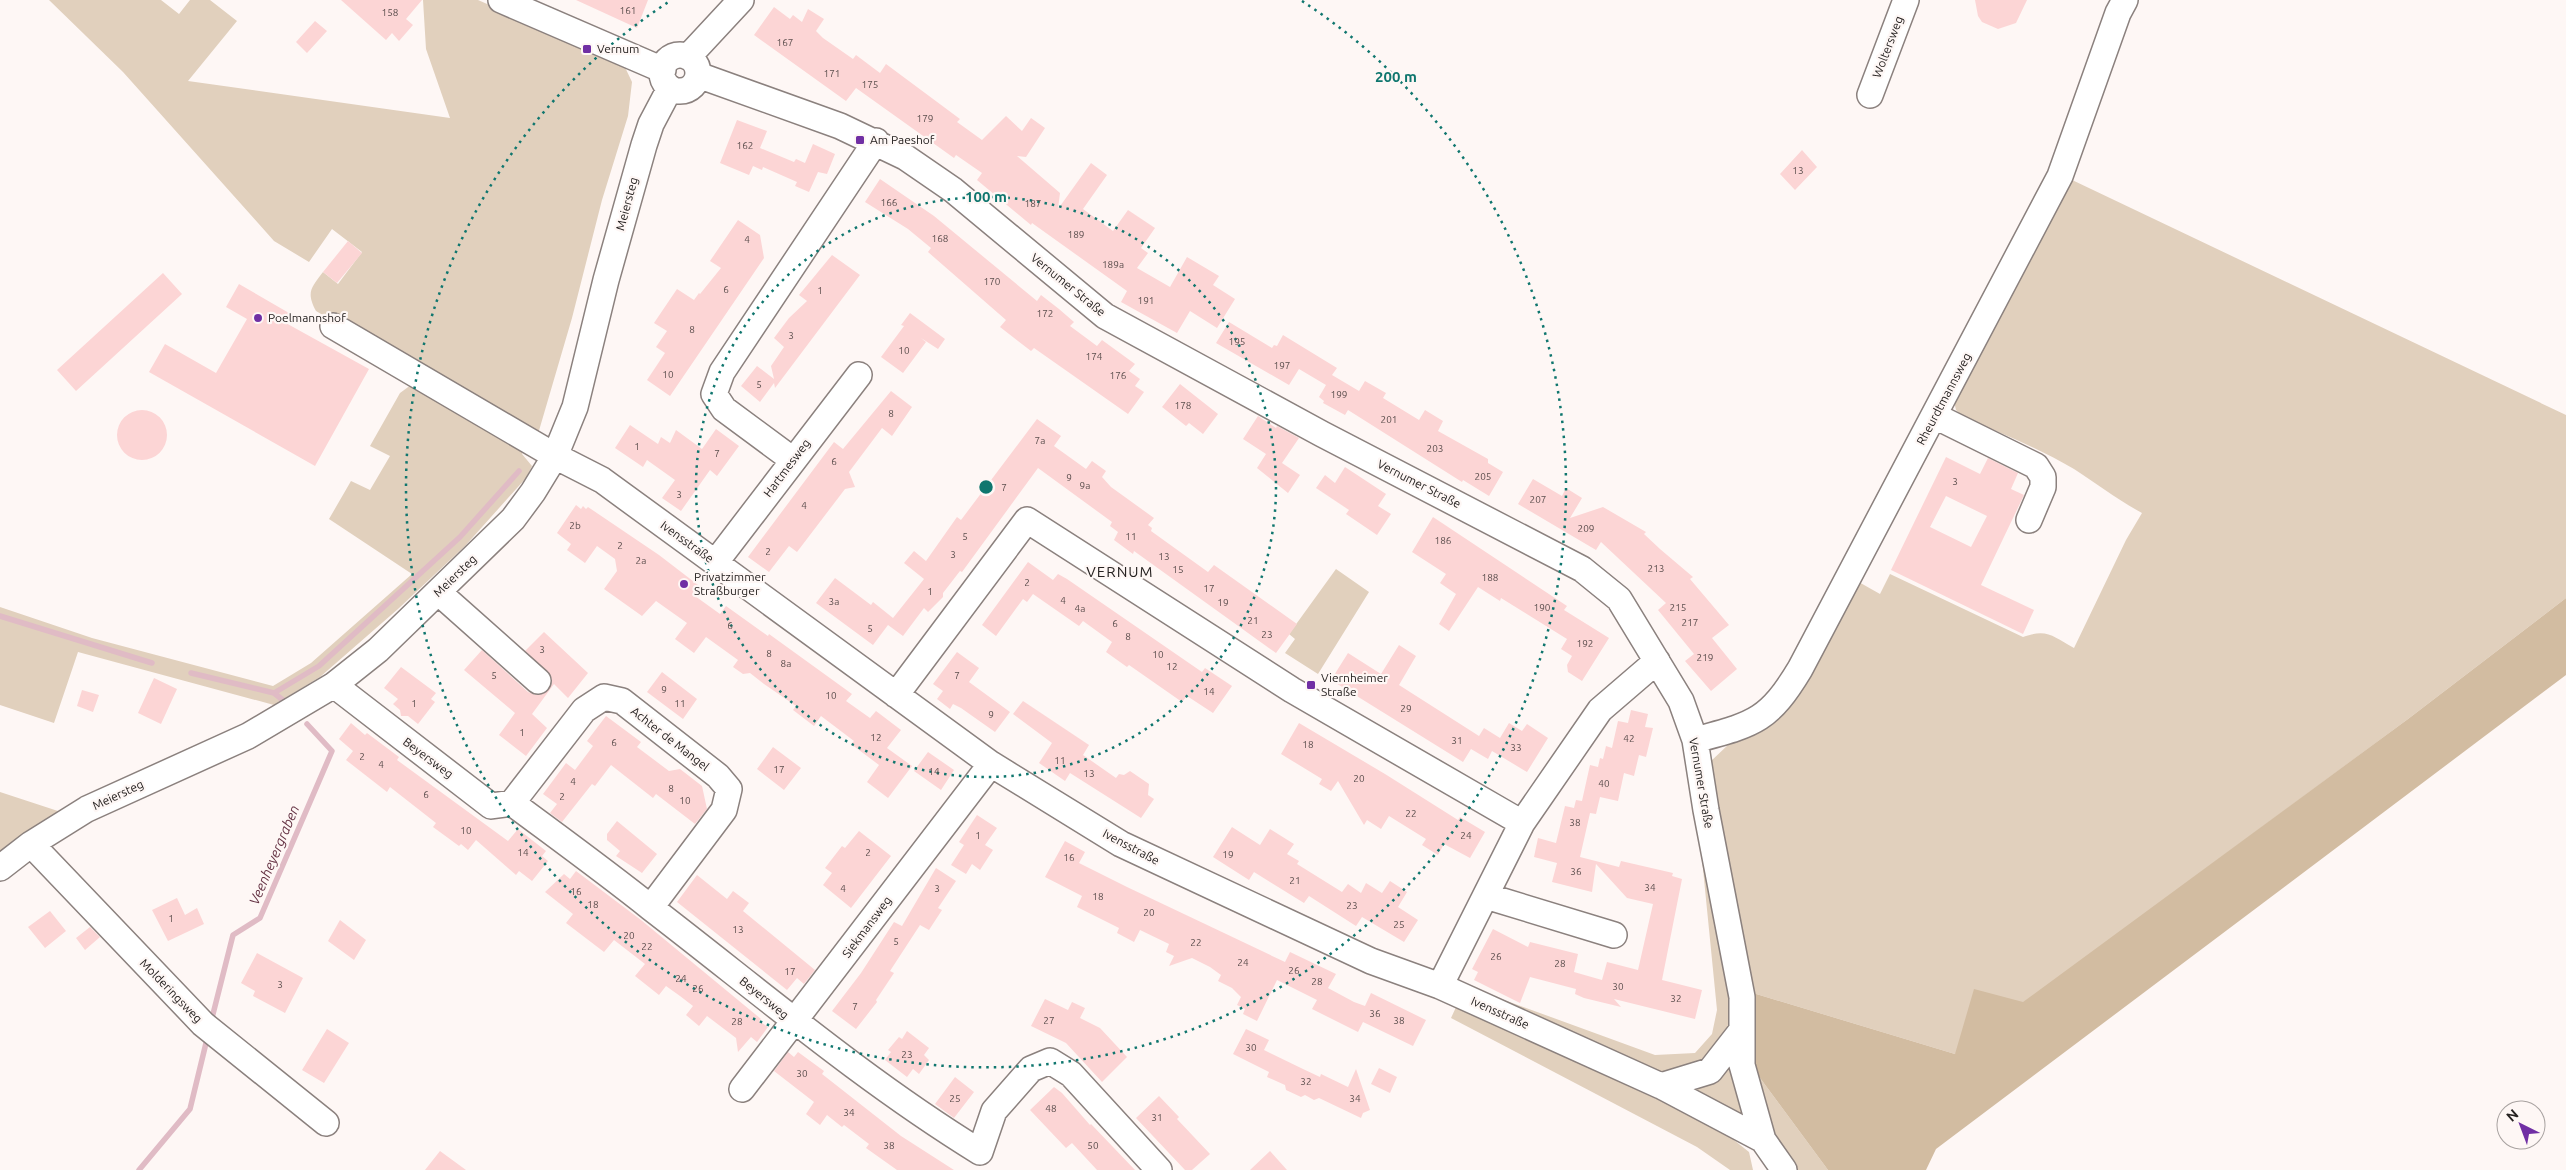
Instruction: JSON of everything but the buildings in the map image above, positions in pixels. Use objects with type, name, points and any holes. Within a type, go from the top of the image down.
[{"type":"street","points":[[501,0],[666,79],[684,91],[695,82],[693,66],[740,0]]},
{"type":"street","name":"Woltersweg","points":[[1870,94],[1906,0]]},
{"type":"street","name":"Rheurdtmannsweg","points":[[1695,740],[1733,730],[1758,720],[1773,709],[1783,697],[1935,416],[2060,176],[2120,2]]},
{"type":"street","name":"Vernumer Straße","points":[[693,66],[876,141],[905,156],[953,190],[1105,316],[1313,429],[1582,569],[1620,599],[1681,701],[1695,740],[1706,810],[1742,998],[1742,1065],[1763,1140],[1784,1170]]},
{"type":"street","name":"Meiersteg","points":[[0,868],[31,844],[87,809],[248,736],[334,686],[378,650],[512,519],[534,492],[555,456],[575,407],[606,280],[650,124],[666,79]]},
{"type":"street","points":[[793,460],[724,409],[714,394],[722,372],[876,141]]},
{"type":"street","name":"Ivensstraße","points":[[333,326],[555,456],[602,480],[991,764],[1121,844],[1371,961],[1440,986],[1661,1086],[1763,1140]]},
{"type":"street","name":"Hartmesweg","points":[[715,563],[859,375]]},
{"type":"street","points":[[1935,416],[2036,466],[2044,477],[2043,487],[2029,520]]},
{"type":"street","points":[[896,695],[1027,520],[1292,690],[1522,824]]},
{"type":"street","points":[[438,592],[538,681]]},
{"type":"street","points":[[1440,986],[1522,824],[1600,710],[1657,661]]},
{"type":"street","name":"Beyersweg","points":[[334,686],[490,806],[512,802],[651,907],[794,1022],[942,1129],[980,1152],[994,1111],[1030,1069],[1050,1061],[1071,1074],[1159,1170]]},
{"type":"street","name":"Achter de Mangel","points":[[512,802],[584,710],[604,697],[622,701],[718,776],[729,789],[724,810],[651,907]]},
{"type":"street","name":"Siekmansweg","points":[[742,1089],[991,764]]},
{"type":"street","name":"Molderingsweg","points":[[31,844],[203,1024],[326,1122]]},
{"type":"street","points":[[1486,896],[1614,935]]},
{"type":"street","points":[[1661,1086],[1710,1071],[1742,1030]]},
{"type":"shaded area","points":[[49,0],[161,0],[179,14],[190,0],[210,0],[237,21],[188,81],[450,118],[426,49],[423,0],[478,0],[623,63],[632,82],[628,116],[602,200],[572,318],[538,434],[532,437],[316,311],[311,299],[311,290],[315,282],[323,272],[338,284],[362,252],[332,229],[309,262],[274,241],[123,72]]},
{"type":"shaded area","points":[[2070,179],[2566,415],[2566,598],[2408,719],[1955,1054],[1753,993],[1712,799],[1710,762],[1729,744],[1765,726],[1857,581],[1880,594],[1890,574],[2023,637],[2039,633],[2050,635],[2074,648],[2126,540],[2142,513],[2061,461],[1963,417],[1956,410],[1954,401]]},
{"type":"shaded area","points":[[415,382],[527,446],[522,454],[532,466],[526,478],[465,546],[398,609],[320,677],[274,705],[78,652],[54,723],[0,705],[0,607],[92,638],[273,686],[311,663],[412,574],[329,519],[351,481],[370,490],[390,456],[370,446],[400,393]]},
{"type":"shaded area","points":[[1336,569],[1369,592],[1318,674],[1285,653],[1295,639],[1289,634]]},
{"type":"shaded area","points":[[2566,598],[2566,675],[1936,1149],[1926,1170],[1828,1170],[1749,1063],[1753,993],[1955,1054],[1974,989],[2023,1002],[2408,719]]},
{"type":"shaded area","points":[[0,792],[61,812],[0,855]]},
{"type":"shaded area","points":[[1702,859],[1715,908],[1734,1010],[1728,1044],[1708,1067],[1662,1074],[1455,982],[1655,1055],[1695,1053],[1712,1034],[1717,1010]]},
{"type":"shaded area","points":[[1457,1005],[1715,1125],[1749,1152],[1753,1170],[1730,1170],[1697,1147],[1451,1018]]},
{"type":"shaded area","points":[[1735,1061],[1746,1123],[1696,1089],[1716,1079]]},
{"type":"shaded area","points":[[1749,1063],[1828,1170],[1796,1170],[1771,1134]]},
{"type":"waterway","points":[[274,693],[319,666],[460,537],[519,471]]},
{"type":"waterway","name":"Veenheyergraben","points":[[0,616],[152,663]]},
{"type":"waterway","name":"Veenheyergraben","points":[[191,673],[274,693],[284,701]]},
{"type":"waterway","name":"Veenheyergraben","points":[[211,1022],[233,935],[260,918],[332,751],[307,724]]},
{"type":"waterway","name":"Veenheyergraben","points":[[139,1170],[190,1109],[207,1039]]},
{"type":"place","name":"Vernum","points":[[587,49]]},
{"type":"place","name":"Am Paeshof","points":[[860,140]]},
{"type":"place","name":"Poelmannshof","points":[[258,318]]},
{"type":"place","name":"Privatzimmer Straßburger","points":[[684,584]]},
{"type":"place","name":"Viernheimer Straße","points":[[1311,685]]},
{"type":"district","name":"VERNUM","points":[[1120,572]]}]
